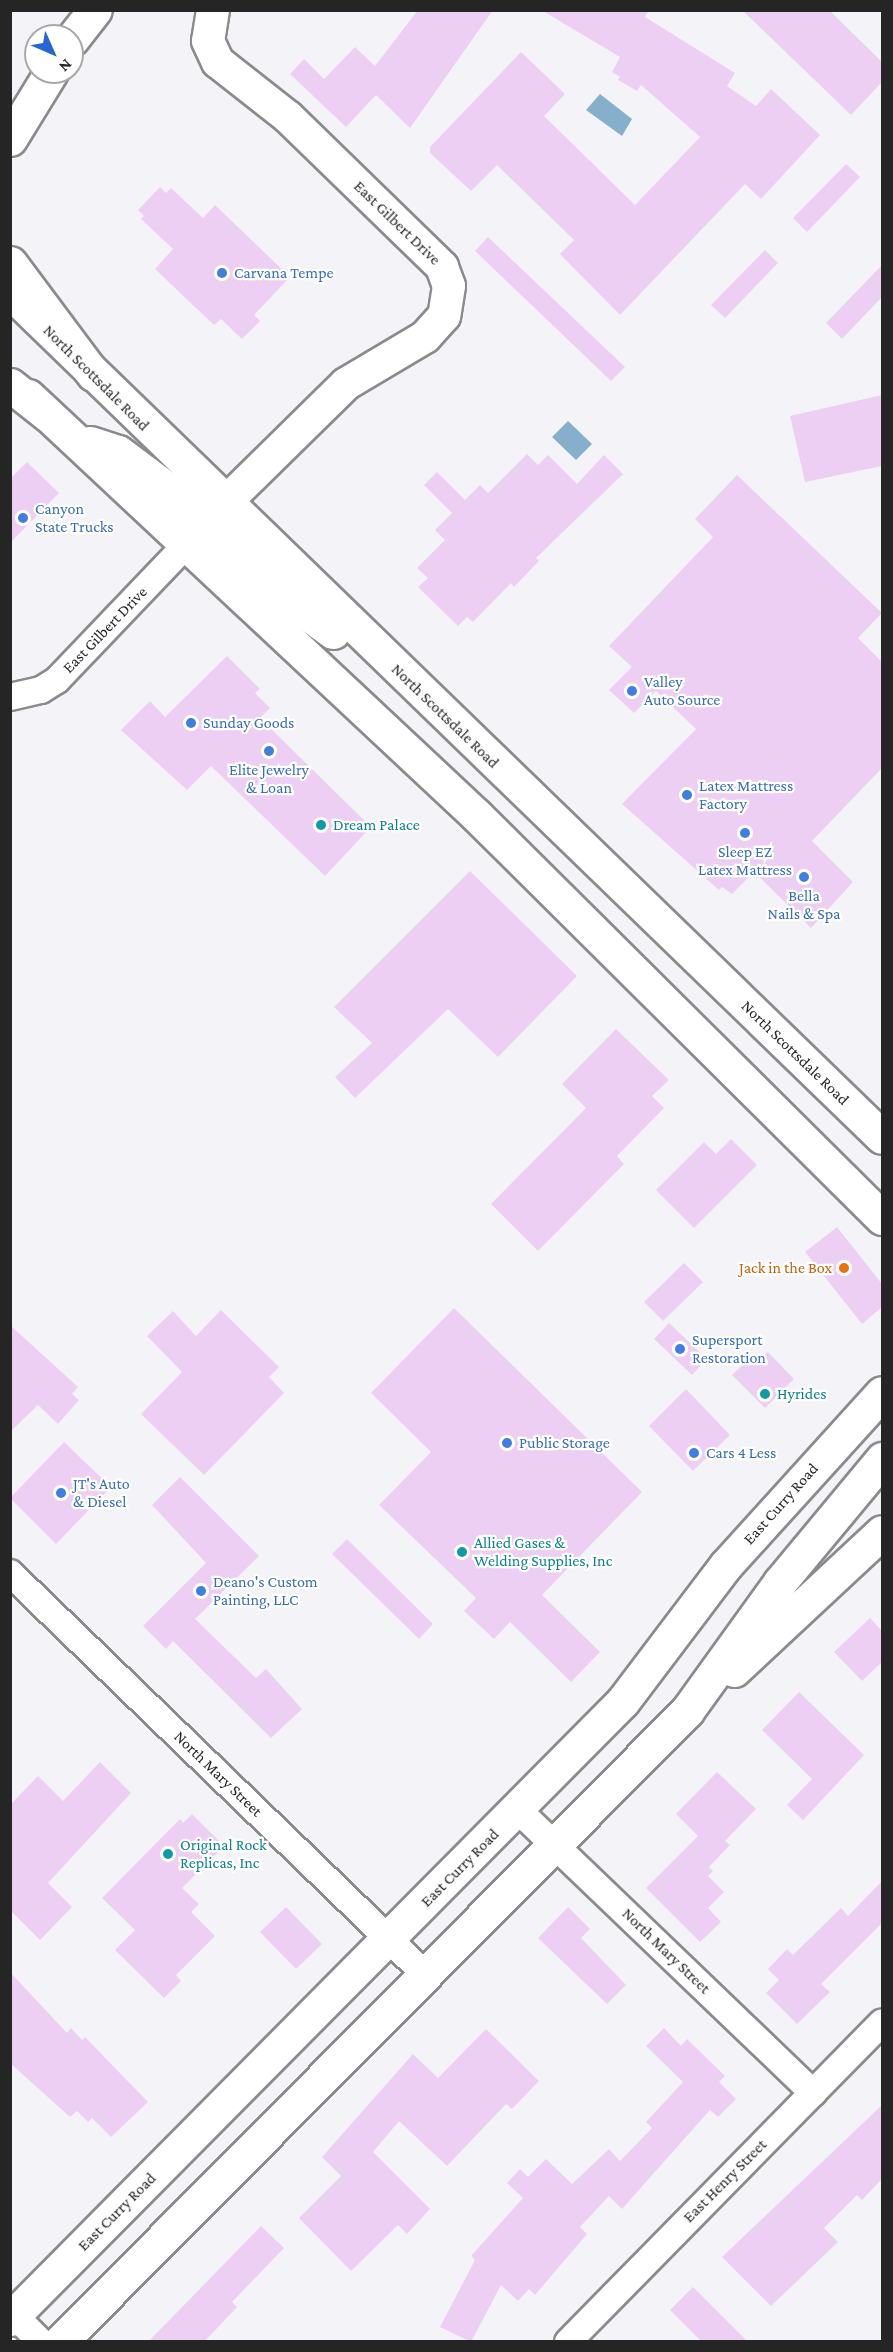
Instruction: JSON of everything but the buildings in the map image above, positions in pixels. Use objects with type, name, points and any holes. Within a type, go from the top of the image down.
[{"type":"main road","points":[[84,24],[95,10]]},
{"type":"main road","points":[[10,99],[28,84]]},
{"type":"main road","points":[[10,139],[44,84]]},
{"type":"main road","points":[[10,263],[93,374]]},
{"type":"main road","name":"North Scottsdale Road","points":[[10,292],[225,504],[882,1137]]},
{"type":"main road","points":[[10,379],[476,815],[882,1218]]},
{"type":"main road","points":[[10,385],[58,425],[118,452],[201,514],[217,513],[225,504]]},
{"type":"main road","points":[[187,544],[200,534],[221,538],[282,595],[351,645],[400,671]]},
{"type":"main road","name":"East Curry Road","points":[[12,2317],[519,1810],[622,1701],[726,1565],[882,1393]]},
{"type":"main road","points":[[687,1711],[780,1582],[882,1459]]},
{"type":"main road","points":[[60,2342],[687,1711],[882,1532]]},
{"type":"street","name":"East Gilbert Drive","points":[[213,10],[208,41],[218,62],[288,117],[442,267],[449,286],[444,316],[425,337],[346,384],[225,504]]},
{"type":"street","name":"East Gilbert Drive","points":[[10,697],[42,690],[57,680],[187,544]]},
{"type":"street","name":"North Mary Street","points":[[10,1573],[426,1975]]},
{"type":"street","name":"North Mary Street","points":[[519,1810],[813,2092]]},
{"type":"street","name":"East Henry Street","points":[[568,2342],[882,2022]]},
{"type":"street","points":[[12,2317],[41,2342]]},
{"type":"water","points":[[600,94],[632,119],[622,136],[586,110]]},
{"type":"water","points":[[568,421],[592,444],[576,460],[552,437]]},
{"type":"place","name":"Carvana Tempe","points":[[222,273]]},
{"type":"place","name":"Canyon State Trucks","points":[[23,518]]},
{"type":"place","name":"Valley Auto Source","points":[[632,691]]},
{"type":"place","name":"Sunday Goods","points":[[191,723]]},
{"type":"place","name":"Elite Jewelry & Loan","points":[[269,751]]},
{"type":"place","name":"Latex Mattress Factory","points":[[687,795]]},
{"type":"place","name":"Dream Palace","points":[[321,825]]},
{"type":"place","name":"Sleep EZ Latex Mattress","points":[[745,833]]},
{"type":"place","name":"Bella Nails & Spa","points":[[804,877]]},
{"type":"place","name":"Jack in the Box","points":[[844,1268]]},
{"type":"place","name":"Supersport Restoration","points":[[680,1349]]},
{"type":"place","name":"Hyrides","points":[[765,1394]]},
{"type":"place","name":"Public Storage","points":[[507,1443]]},
{"type":"place","name":"Cars 4 Less","points":[[694,1453]]},
{"type":"place","name":"JT's Auto & Diesel","points":[[61,1493]]},
{"type":"place","name":"Allied Gases & Welding Supplies, Inc","points":[[462,1552]]},
{"type":"place","name":"Deano's Custom Painting, LLC","points":[[201,1591]]},
{"type":"place","name":"Original Rock Replicas, Inc","points":[[168,1854]]}]
